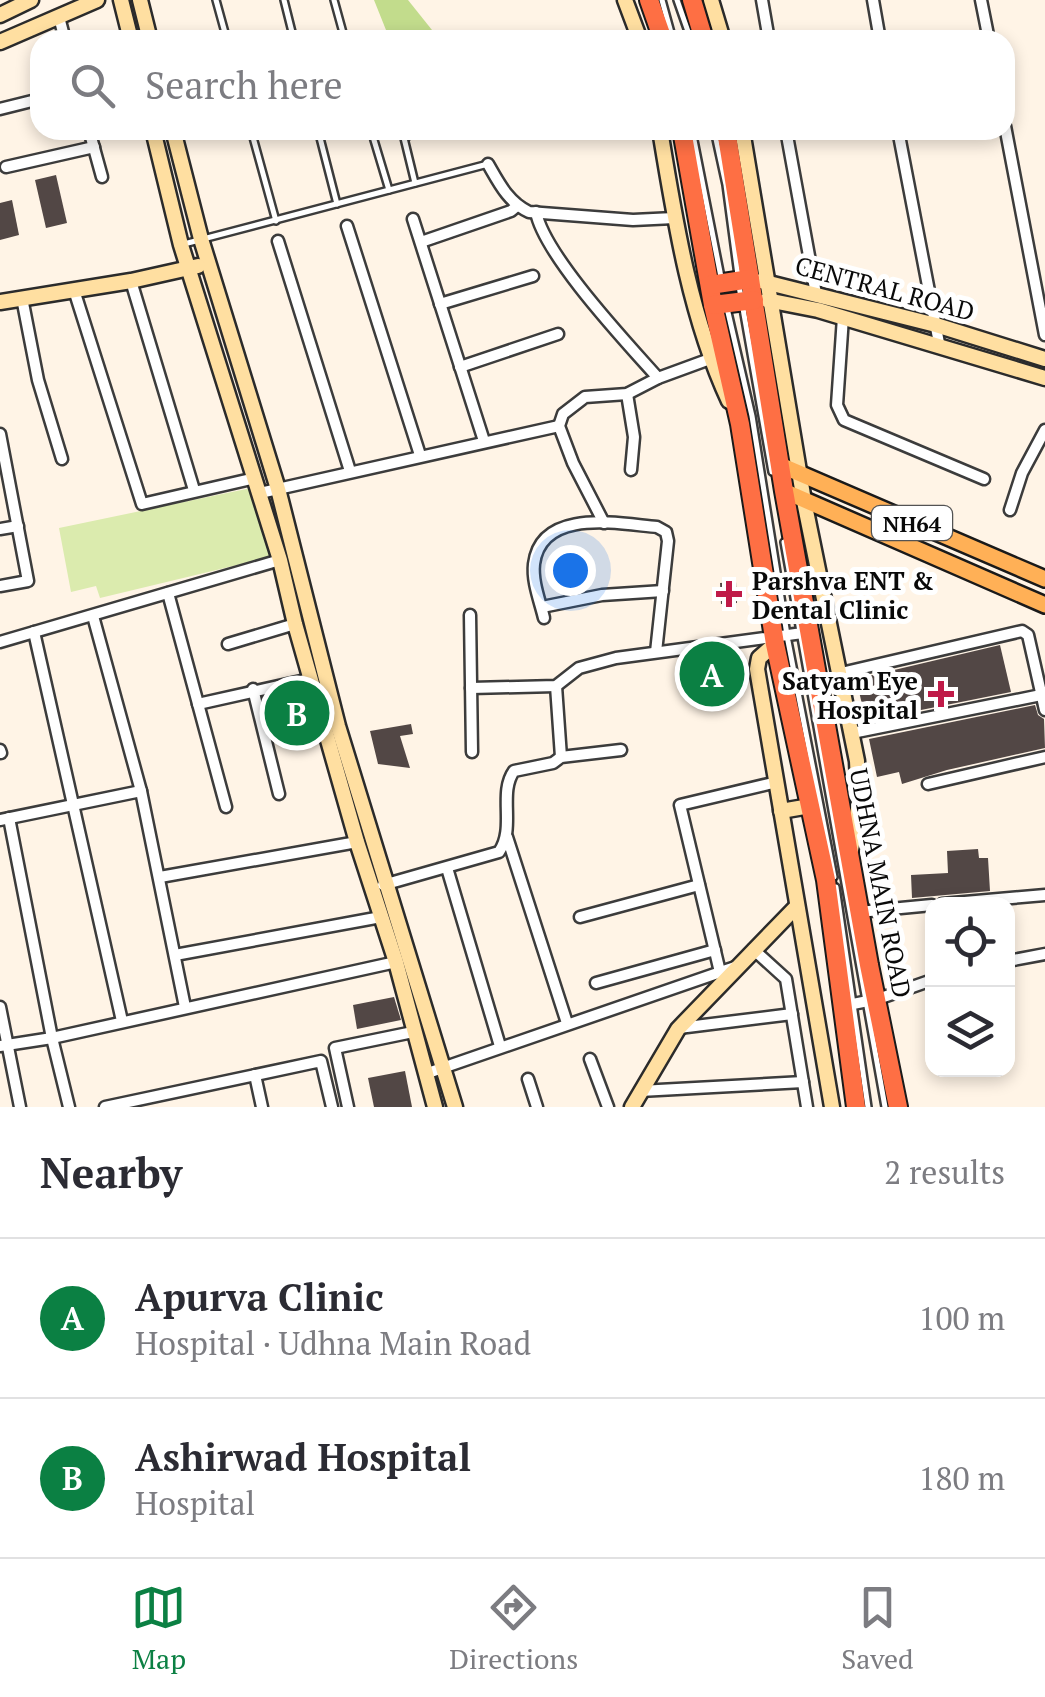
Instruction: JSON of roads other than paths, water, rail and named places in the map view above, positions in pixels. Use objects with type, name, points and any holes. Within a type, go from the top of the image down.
[{"type":"highway","points":[[649,0],[660,30]]},
{"type":"highway","points":[[692,0],[701,30]]},
{"type":"highway","points":[[686,140],[741,302],[717,357],[740,424],[810,806],[859,1003],[856,1107]]},
{"type":"highway","name":"UDHNA MAIN ROAD","points":[[727,140],[737,282],[780,465],[805,633],[859,912],[859,1003],[898,1107]]},
{"type":"main road","name":"NH64","points":[[780,465],[1045,580]]},
{"type":"main road","name":"NH64","points":[[784,491],[1045,605]]},
{"type":"street","points":[[0,15],[31,0]]},
{"type":"street","points":[[0,42],[96,0]]},
{"type":"street","points":[[120,0],[128,30]]},
{"type":"street","points":[[140,0],[148,30]]},
{"type":"street","points":[[625,0],[636,30]]},
{"type":"street","points":[[711,0],[720,30]]},
{"type":"street","points":[[762,0],[767,30]]},
{"type":"street","points":[[872,0],[878,30]]},
{"type":"street","points":[[981,0],[987,30]]},
{"type":"street","points":[[59,17],[62,30]]},
{"type":"street","points":[[0,110],[30,102]]},
{"type":"street","points":[[92,140],[102,176]]},
{"type":"street","points":[[155,140],[181,244],[280,560],[310,679],[436,1107]]},
{"type":"street","points":[[176,140],[201,240],[278,488],[338,726],[455,1107]]},
{"type":"street","points":[[604,523],[559,426],[563,414],[585,397],[628,394],[658,378],[717,357],[674,218],[662,140]]},
{"type":"street","points":[[737,282],[742,140]]},
{"type":"street","points":[[788,140],[816,294]]},
{"type":"street","points":[[900,140],[940,344]]},
{"type":"street","points":[[1008,140],[1045,335]]},
{"type":"street","points":[[6,167],[94,147]]},
{"type":"street","points":[[488,164],[516,206],[536,212],[633,220],[674,218]]},
{"type":"street","points":[[421,242],[516,206]]},
{"type":"street","points":[[536,212],[542,230],[595,306],[658,378]]},
{"type":"street","points":[[413,220],[484,441]]},
{"type":"street","points":[[347,226],[420,456]]},
{"type":"street","points":[[278,241],[350,471]]},
{"type":"street","points":[[0,302],[131,281],[208,263]]},
{"type":"street","points":[[440,304],[534,276]]},
{"type":"street","points":[[131,281],[194,490]]},
{"type":"street","name":"CENTRAL ROAD","points":[[737,282],[816,294],[936,325],[1045,360]]},
{"type":"street","points":[[74,290],[142,504],[194,490],[278,488],[559,426]]},
{"type":"street","points":[[22,298],[38,380],[62,460]]},
{"type":"street","points":[[741,302],[800,474],[841,673],[860,789],[850,856]]},
{"type":"street","name":"CENTRAL ROAD","points":[[741,302],[843,317],[1045,378]]},
{"type":"street","points":[[843,317],[838,406],[844,420],[984,479]]},
{"type":"street","points":[[460,367],[558,334]]},
{"type":"street","points":[[628,394],[634,437],[631,470]]},
{"type":"street","points":[[1010,510],[1022,472],[1045,430]]},
{"type":"street","points":[[0,434],[3,468],[28,581],[0,586]]},
{"type":"street","points":[[656,652],[668,552],[666,532],[657,527],[582,522],[554,532],[539,548],[534,562],[543,613],[602,596],[663,591]]},
{"type":"street","points":[[0,529],[18,526]]},
{"type":"street","points":[[0,642],[280,560]]},
{"type":"street","points":[[168,593],[226,807]]},
{"type":"street","points":[[470,615],[472,752]]},
{"type":"street","points":[[93,616],[142,791],[185,1008]]},
{"type":"street","points":[[228,644],[295,624]]},
{"type":"street","points":[[841,673],[1022,631],[1028,635],[1045,710]]},
{"type":"street","points":[[34,632],[122,1021]]},
{"type":"street","points":[[471,688],[556,686],[579,668],[616,658],[805,633]]},
{"type":"street","points":[[779,638],[759,658],[757,669],[832,1107]]},
{"type":"street","points":[[198,704],[310,679]]},
{"type":"street","points":[[556,686],[561,757]]},
{"type":"street","points":[[254,690],[279,794]]},
{"type":"street","points":[[852,734],[1041,695]]},
{"type":"street","points":[[567,1024],[507,836],[510,774],[561,757],[622,750]]},
{"type":"street","points":[[928,784],[1045,757]]},
{"type":"street","points":[[728,970],[715,950],[680,805],[777,782]]},
{"type":"street","points":[[68,1107],[4,819],[142,791]]},
{"type":"street","points":[[781,811],[810,806]]},
{"type":"street","points":[[372,887],[500,852],[507,836]]},
{"type":"street","points":[[160,877],[357,842]]},
{"type":"street","points":[[447,868],[500,1046]]},
{"type":"street","points":[[580,917],[699,885]]},
{"type":"street","points":[[1015,898],[1045,895]]},
{"type":"street","points":[[632,1107],[678,1028],[728,970],[796,906]]},
{"type":"street","points":[[859,912],[925,907]]},
{"type":"street","points":[[175,955],[381,917]]},
{"type":"street","points":[[753,949],[786,979],[807,1107]]},
{"type":"street","points":[[596,983],[715,950]]},
{"type":"street","points":[[1015,960],[1045,954]]},
{"type":"street","points":[[4,1045],[52,1038],[396,962]]},
{"type":"street","points":[[425,1074],[728,970]]},
{"type":"street","points":[[859,1003],[925,982]]},
{"type":"street","points":[[0,1007],[4,1045],[20,1107]]},
{"type":"street","points":[[678,1028],[792,1014]]},
{"type":"street","points":[[348,1107],[335,1048],[413,1032]]},
{"type":"street","points":[[590,1059],[608,1107]]},
{"type":"street","points":[[105,1107],[159,1101],[321,1061],[332,1107]]},
{"type":"street","points":[[254,1075],[262,1107]]},
{"type":"street","points":[[528,1079],[537,1107]]},
{"type":"street","points":[[640,1091],[803,1082]]},
{"type":"lane","points":[[216,0],[224,30]]},
{"type":"lane","points":[[284,0],[292,30]]},
{"type":"lane","points":[[334,0],[342,30]]},
{"type":"lane","points":[[662,0],[670,30]]},
{"type":"lane","points":[[677,0],[688,30]]},
{"type":"lane","points":[[254,140],[276,221]]},
{"type":"lane","points":[[321,140],[337,204]]},
{"type":"lane","points":[[375,140],[389,190]]},
{"type":"lane","points":[[404,140],[415,183]]},
{"type":"lane","points":[[695,140],[737,282]]},
{"type":"lane","points":[[716,140],[726,185],[737,282]]},
{"type":"lane","points":[[181,244],[488,164]]},
{"type":"lane","points":[[741,302],[805,633],[859,1003],[868,1107]]},
{"type":"lane","points":[[741,302],[779,638],[885,1107]]},
{"type":"place","name":"Parshva ENT & Dental Clinic","points":[[729,594]]},
{"type":"place","name":"Apurva Clinic","points":[[712,674]]},
{"type":"place","name":"Satyam Eye Hospital","points":[[941,694]]},
{"type":"place","name":"Ashirwad Hospital","points":[[297,713]]}]
